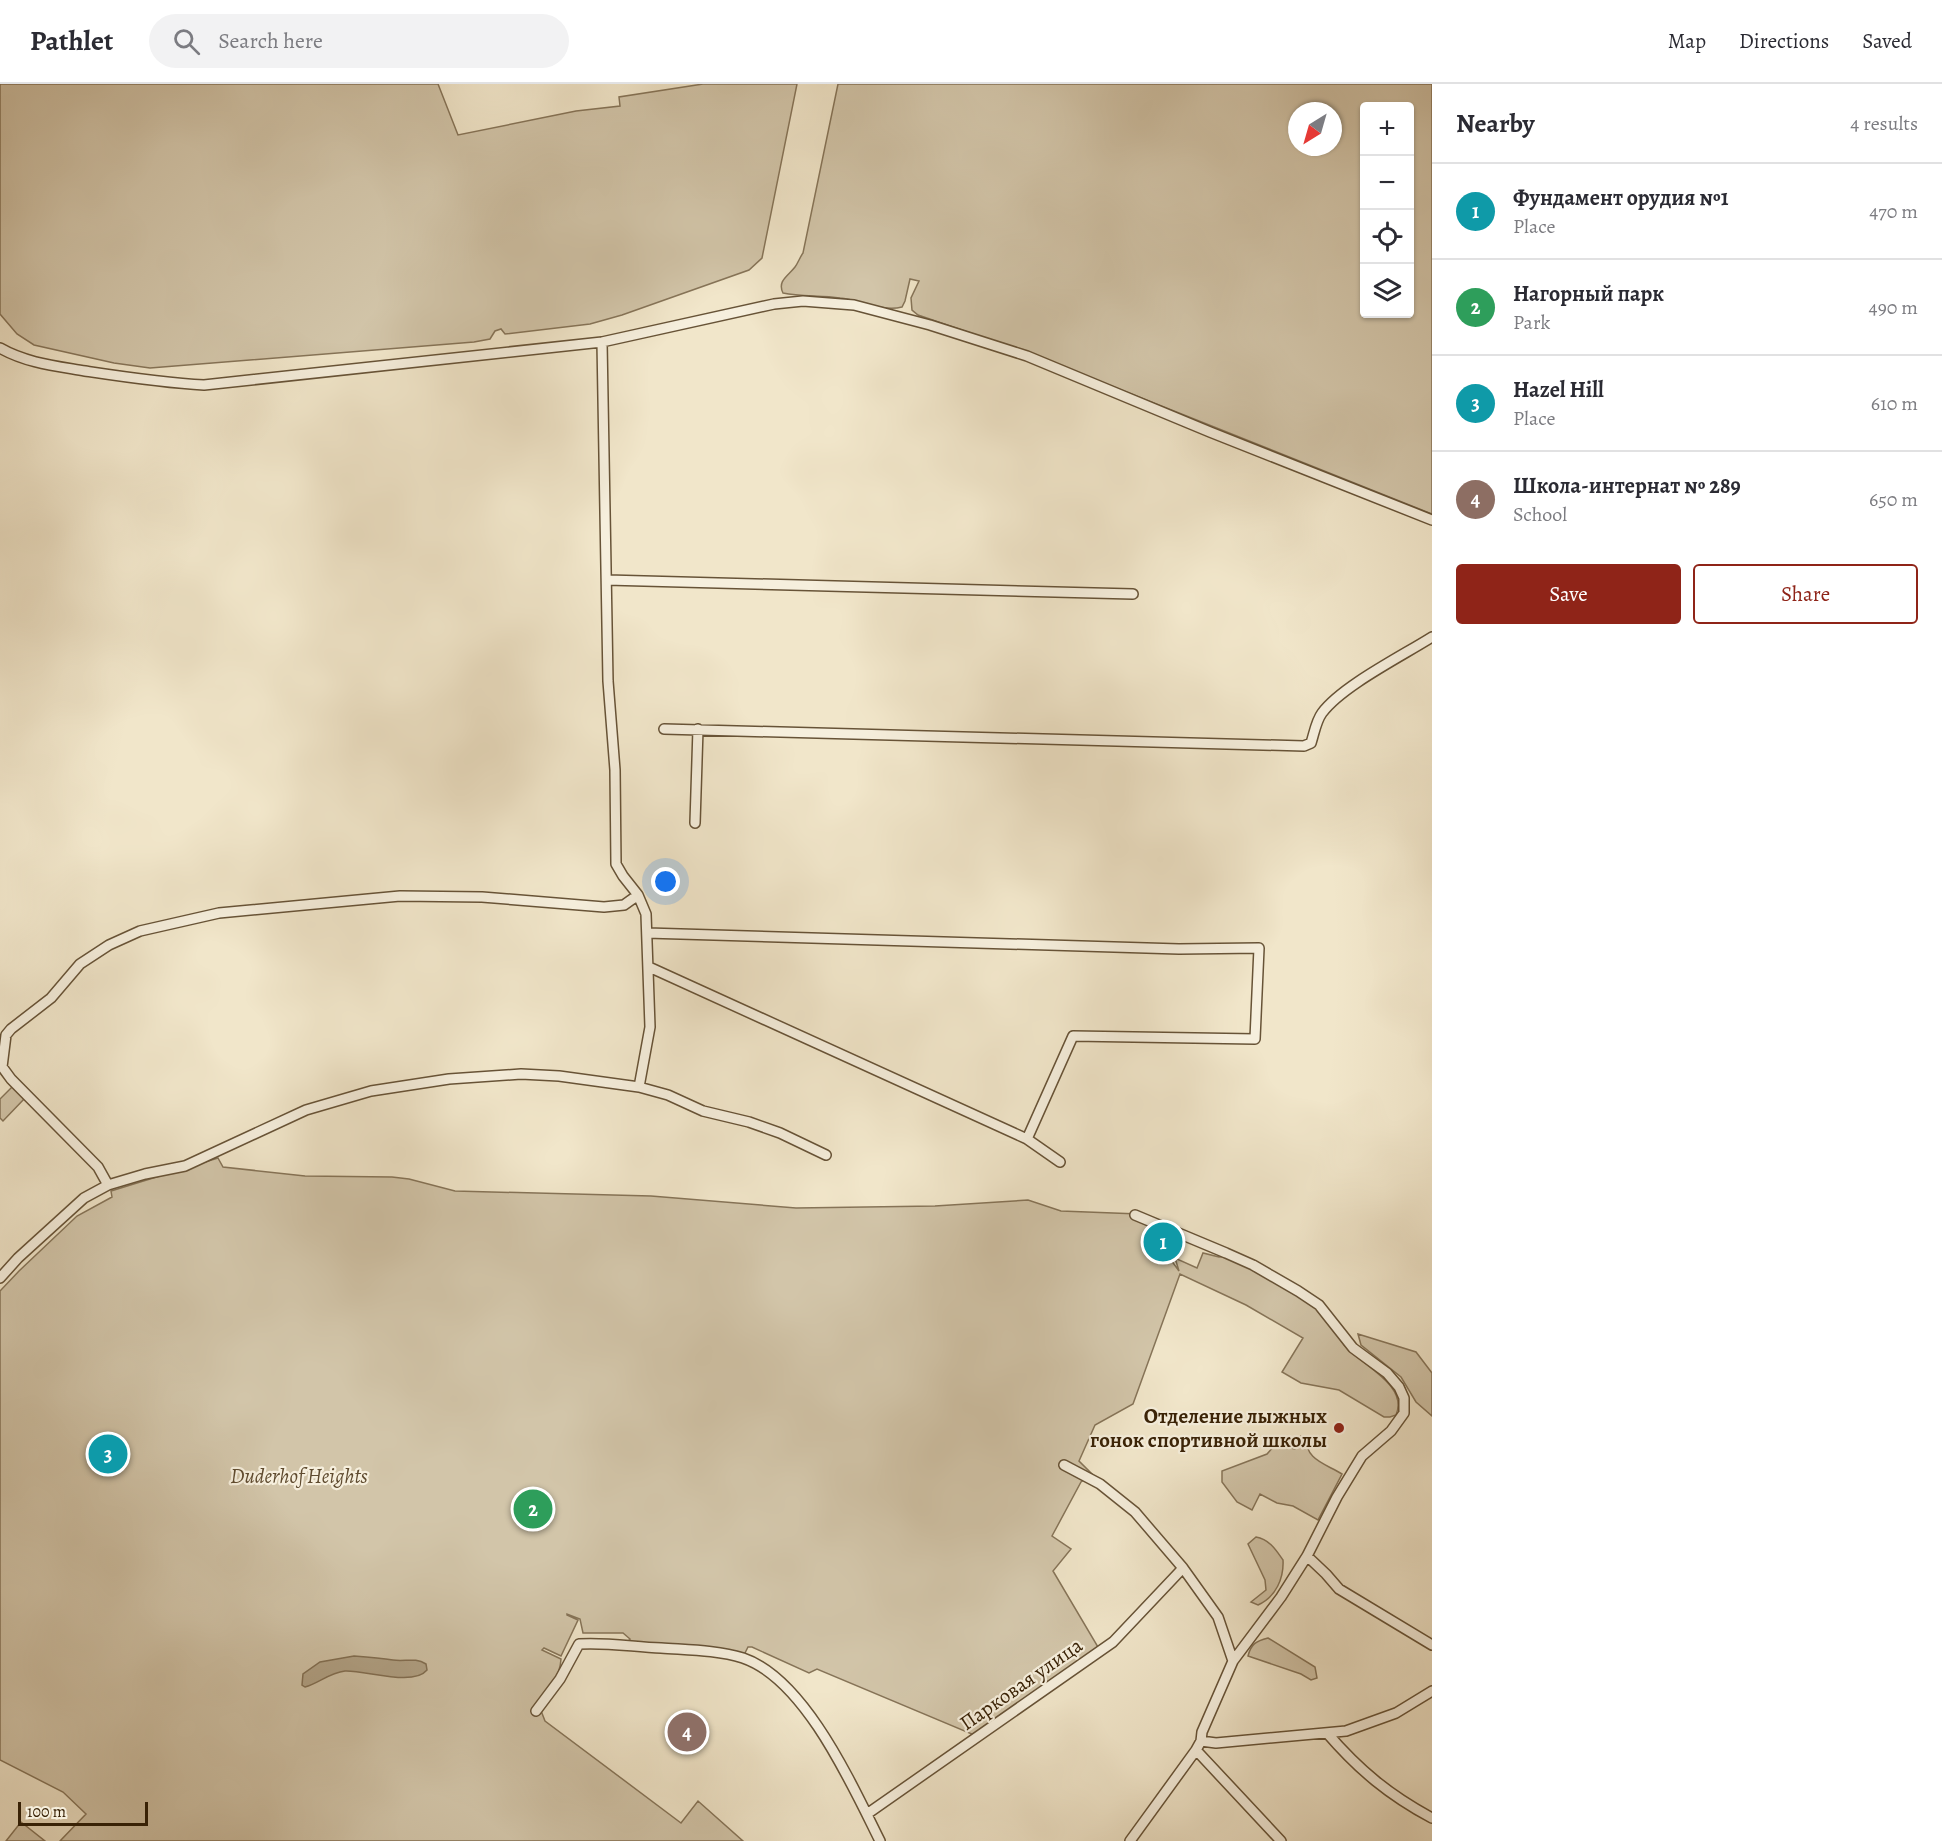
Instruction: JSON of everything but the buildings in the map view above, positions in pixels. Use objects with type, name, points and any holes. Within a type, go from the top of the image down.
[{"type":"street","points":[[0,348],[14,356],[62,367],[157,382],[204,385],[602,342],[774,304],[802,301],[854,305],[930,325],[1027,356],[1432,520]]},
{"type":"street","points":[[602,342],[608,681],[615,770],[616,864],[622,876],[638,895],[646,914],[649,967],[650,1027],[639,1087]]},
{"type":"street","points":[[0,357],[14,356]]},
{"type":"street","points":[[607,580],[1132,594]]},
{"type":"street","points":[[664,729],[1304,746],[1311,743],[1321,715],[1333,701],[1432,637]]},
{"type":"street","points":[[695,823],[698,729]]},
{"type":"street","points":[[108,1185],[98,1167],[11,1079],[1,1065],[6,1035],[11,1029],[51,998],[80,964],[109,945],[140,932],[219,913],[400,896],[482,897],[604,906],[624,905],[638,895]]},
{"type":"street","points":[[647,933],[1179,949],[1259,948],[1255,1039],[1073,1036],[1027,1138]]},
{"type":"street","points":[[649,967],[1027,1138],[1060,1162]]},
{"type":"street","points":[[0,1278],[18,1258],[84,1198],[108,1185],[145,1174],[185,1166],[306,1110],[371,1091],[449,1079],[521,1074],[559,1076],[639,1087],[668,1095],[703,1111],[749,1122],[780,1133],[826,1155]]},
{"type":"street","points":[[1130,1841],[1196,1750],[1233,1661],[1281,1597],[1307,1556],[1337,1497],[1362,1456],[1391,1431],[1404,1413],[1404,1398],[1400,1388],[1387,1373],[1353,1348],[1319,1305],[1235,1257],[1135,1215]]},
{"type":"street","points":[[1064,1465],[1100,1484],[1135,1512],[1183,1568],[1218,1617],[1233,1661]]},
{"type":"street","points":[[1307,1556],[1339,1589],[1432,1645]]},
{"type":"street","name":"Парковая улица","points":[[867,1814],[1113,1642],[1183,1568]]},
{"type":"street","points":[[536,1711],[560,1679],[579,1644],[599,1642],[633,1647],[703,1651],[725,1653],[745,1659],[775,1677],[789,1689],[817,1727],[845,1773],[880,1841]]},
{"type":"street","points":[[1201,1741],[1216,1743],[1346,1731],[1413,1704],[1432,1691]]},
{"type":"street","points":[[1327,1733],[1372,1780],[1404,1803],[1432,1818]]},
{"type":"street","points":[[1196,1750],[1281,1841]]},
{"type":"green space","points":[[0,84],[438,84],[458,135],[576,111],[620,106],[619,97],[703,84],[797,84],[762,258],[749,270],[590,324],[505,334],[501,329],[495,331],[490,339],[474,342],[150,368],[114,363],[34,345],[17,334],[0,314]]},
{"type":"green space","points":[[838,84],[1432,84],[1432,514],[1026,352],[918,315],[912,310],[911,298],[919,281],[910,279],[902,307],[887,308],[848,299],[783,293],[782,282],[803,253]]},
{"type":"green space","points":[[13,1086],[25,1098],[3,1121],[0,1118],[0,1099]]},
{"type":"green space","name":"Duderhof Heights","points":[[218,1158],[223,1167],[305,1176],[392,1177],[455,1191],[651,1196],[796,1208],[935,1206],[1028,1200],[1061,1211],[1139,1214],[1151,1231],[1156,1234],[1155,1238],[1179,1271],[1175,1258],[1197,1268],[1203,1253],[1219,1257],[1230,1256],[1315,1304],[1323,1312],[1345,1346],[1390,1385],[1396,1394],[1398,1404],[1396,1415],[1384,1417],[1339,1390],[1301,1383],[1282,1372],[1303,1338],[1246,1305],[1180,1274],[1133,1404],[1095,1425],[1079,1461],[1092,1474],[1081,1482],[1052,1536],[1071,1549],[1053,1571],[1098,1647],[974,1735],[817,1669],[809,1673],[752,1647],[748,1647],[744,1655],[625,1645],[630,1639],[623,1633],[583,1633],[580,1619],[567,1614],[578,1620],[561,1656],[544,1648],[542,1650],[561,1659],[556,1677],[538,1703],[545,1721],[681,1823],[698,1801],[743,1841],[60,1841],[86,1814],[63,1792],[0,1760],[0,1291],[77,1216],[112,1197],[111,1191]]},
{"type":"green space","points":[[1358,1334],[1416,1352],[1432,1373],[1432,1416],[1416,1402],[1401,1377],[1361,1345]]},
{"type":"green space","points":[[1301,1436],[1306,1436],[1312,1456],[1342,1474],[1318,1520],[1293,1506],[1277,1503],[1260,1494],[1252,1510],[1237,1502],[1222,1482],[1222,1471],[1267,1454],[1275,1445],[1295,1449]]},
{"type":"green space","points":[[1256,1537],[1268,1543],[1283,1560],[1278,1586],[1270,1597],[1258,1605],[1251,1602],[1266,1590],[1265,1580],[1248,1544]]},
{"type":"green space","points":[[1268,1638],[1315,1667],[1317,1678],[1311,1680],[1301,1674],[1248,1656],[1255,1644]]},
{"type":"green space","points":[[21,1822],[45,1841],[6,1841]]},
{"type":"shaded area","points":[[354,1656],[418,1661],[426,1664],[427,1670],[420,1675],[400,1678],[345,1671],[305,1687],[302,1685],[303,1674],[320,1662]]},
{"type":"place","name":"Фундамент орудия №1","points":[[1163,1242]]},
{"type":"place","name":"Отделение лыжных гонок спортивной школы","points":[[1339,1428]]},
{"type":"place","name":"Hazel Hill","points":[[108,1454]]},
{"type":"place","name":"Нагорный парк","points":[[533,1509]]},
{"type":"place","name":"Школа-интернат № 289","points":[[687,1732]]}]
